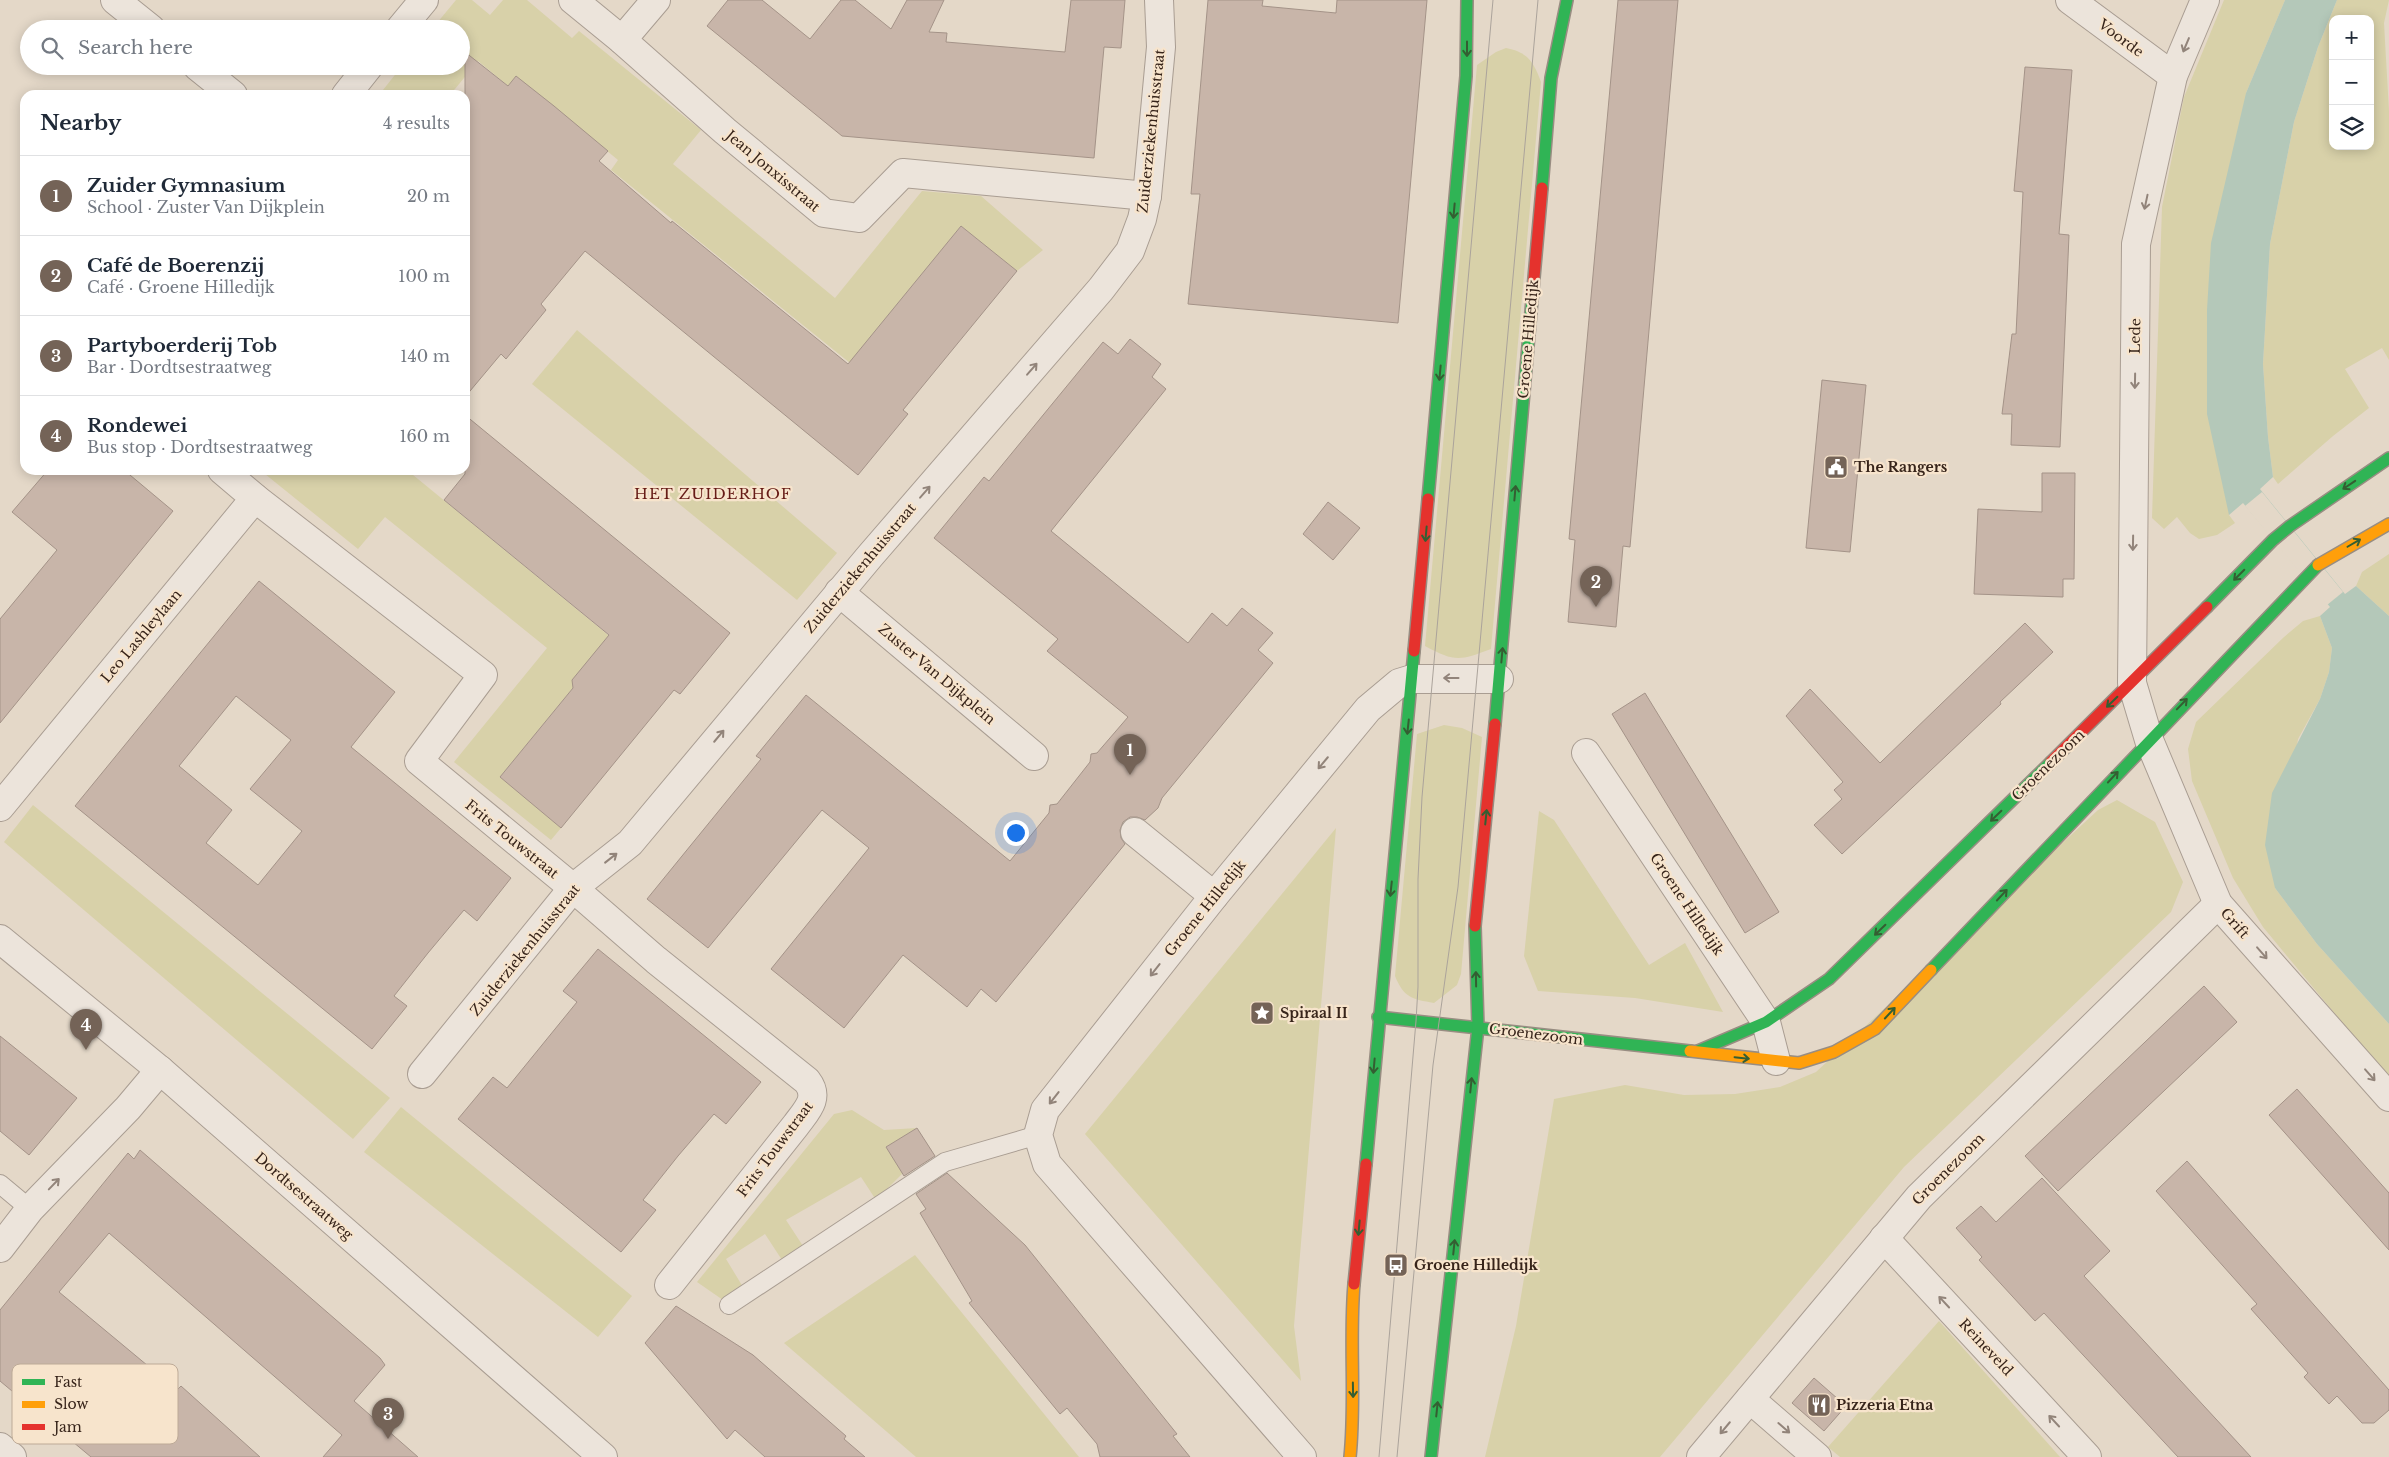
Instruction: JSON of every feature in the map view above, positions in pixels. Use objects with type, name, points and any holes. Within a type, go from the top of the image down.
[{"type":"street","points":[[115,0],[140,20]]},
{"type":"street","points":[[407,20],[424,0]]},
{"type":"street","points":[[573,0],[622,40],[656,0]]},
{"type":"street","name":"Zuiderziekenhuisstraat","points":[[422,1074],[573,888],[630,843],[839,592],[1101,289],[1130,251],[1140,230],[1147,196],[1160,47],[1159,0]]},
{"type":"street","points":[[1350,1457],[1354,1417],[1352,1309],[1378,1017],[1412,679],[1466,76],[1467,0]]},
{"type":"street","name":"Groene Hilledijk","points":[[1431,1457],[1478,1027],[1475,924],[1500,679],[1550,78],[1567,0]]},
{"type":"street","name":"Voorde","points":[[2070,0],[2173,76]]},
{"type":"street","name":"Lede","points":[[2132,683],[2136,244],[2173,76],[2206,0]]},
{"type":"street","name":"Jean Jonxisstraat","points":[[622,40],[725,131],[824,214],[859,218],[903,173],[1147,196]]},
{"type":"street","points":[[208,75],[227,90]]},
{"type":"street","points":[[350,90],[362,75]]},
{"type":"street","name":"Groenezoom","points":[[1694,1053],[1766,1022],[1829,979],[2132,683],[2273,540],[2290,526],[2389,458]]},
{"type":"street","points":[[228,475],[255,498]]},
{"type":"street","name":"Leo Lashleylaan","points":[[0,807],[255,498]]},
{"type":"street","name":"Frits Touwstraat","points":[[255,498],[483,675],[419,761],[573,888],[656,960],[807,1081],[813,1089],[813,1100],[796,1125],[668,1285]]},
{"type":"street","name":"Groenezoom","points":[[1378,1017],[1799,1063],[1834,1052],[1876,1028],[2304,577],[2320,563],[2389,524]]},
{"type":"street","name":"Zuster Van Dijkplein","points":[[839,592],[1034,756]]},
{"type":"street","name":"Groene Hilledijk","points":[[1038,1135],[1045,1110],[1214,896],[1368,709],[1399,683],[1412,679],[1500,679]]},
{"type":"street","name":"Grift","points":[[2132,683],[2149,740],[2218,904],[2389,1097]]},
{"type":"street","name":"Groene Hilledijk","points":[[1586,753],[1766,1022],[1776,1061]]},
{"type":"street","points":[[1135,832],[1214,896]]},
{"type":"street","name":"Groenezoom","points":[[1701,1457],[1919,1197],[2218,904]]},
{"type":"street","name":"Dordtsestraatweg","points":[[0,939],[160,1070],[603,1457]]},
{"type":"street","points":[[0,1248],[30,1208],[128,1108],[160,1070]]},
{"type":"street","points":[[1038,1135],[1047,1164],[1302,1457]]},
{"type":"street","name":"Reineveld","points":[[1884,1238],[2087,1457]]},
{"type":"street","points":[[1750,1399],[1817,1457]]},
{"type":"street","points":[[0,1447],[12,1457]]},
{"type":"lane","points":[[728,1306],[945,1162],[1038,1135]]},
{"type":"lane","points":[[0,1184],[30,1208]]},
{"type":"shaded area","points":[[456,0],[472,0],[490,15],[503,0],[527,0],[572,38],[579,31],[701,130],[673,164],[835,298],[922,191],[981,196],[1043,250],[1017,271],[961,226],[850,363],[611,170],[618,160],[538,94],[530,104],[478,61],[470,71],[470,20],[439,20]]},
{"type":"shaded area","points":[[2224,0],[2285,0],[2246,93],[2229,515],[2235,523],[2217,535],[2199,539],[2190,533],[2177,517],[2164,529],[2152,518],[2162,207],[2184,97]]},
{"type":"shaded area","points":[[2285,0],[2337,0],[2331,15],[2329,15],[2294,122],[2270,244],[2263,364],[2273,477],[2260,489],[2345,594],[2356,586],[2389,616],[2389,1024],[2317,944],[2275,888],[2265,845],[2272,793],[2320,699],[2329,672],[2332,648],[2320,616],[2330,607],[2243,503],[2229,515],[2207,414],[2207,310],[2211,243],[2246,93]]},
{"type":"shaded area","points":[[2337,0],[2389,0],[2384,23],[2389,111],[2389,360],[2382,348],[2345,369],[2369,408],[2333,436],[2278,484],[2273,477],[2268,437],[2263,364],[2270,244],[2294,122],[2318,47],[2329,20],[2329,150],[2374,150],[2374,15],[2331,15]]},
{"type":"shaded area","points":[[1506,48],[1520,52],[1529,59],[1536,69],[1541,82],[1491,649],[1464,658],[1457,658],[1443,655],[1425,646],[1477,65],[1496,52]]},
{"type":"shaded area","points":[[395,75],[466,75],[454,90],[383,90]]},
{"type":"shaded area","points":[[577,330],[837,553],[797,600],[532,384]]},
{"type":"shaded area","points":[[266,475],[413,475],[613,639],[500,777],[561,828],[551,840],[454,762],[547,648],[385,517],[358,549]]},
{"type":"shaded area","points":[[2389,554],[2389,616],[2356,586],[2362,572]]},
{"type":"shaded area","points":[[2320,616],[2332,648],[2329,672],[2320,699],[2298,739],[2275,888],[2317,944],[2389,1024],[2389,1079],[2263,927],[2233,878],[2192,781],[2188,749],[2196,722],[2284,637],[2303,621]]},
{"type":"shaded area","points":[[1444,725],[1462,728],[1482,737],[1461,974],[1457,985],[1434,1003],[1414,998],[1405,993],[1395,976],[1417,734]]},
{"type":"shaded area","points":[[2117,800],[2155,822],[2183,882],[2171,912],[1904,1167],[1660,1457],[1485,1457],[1516,1326],[1554,1099],[1625,1085],[1684,1095],[1735,1094],[1780,1087],[1816,1072],[2098,810]]},
{"type":"shaded area","points":[[33,805],[390,1098],[353,1139],[4,842]]},
{"type":"shaded area","points":[[1539,811],[1554,820],[1649,965],[1685,943],[1723,1012],[1635,998],[1538,991],[1524,956]]},
{"type":"shaded area","points":[[1336,828],[1294,1326],[1301,1381],[1085,1134]]},
{"type":"shaded area","points":[[401,1107],[632,1296],[598,1337],[364,1152]]},
{"type":"shaded area","points":[[852,1110],[884,1130],[917,1128],[886,1147],[903,1173],[876,1200],[861,1177],[786,1220],[803,1246],[782,1260],[765,1234],[726,1259],[743,1287],[723,1300],[697,1282],[834,1114]]},
{"type":"shaded area","points":[[915,1255],[1079,1457],[916,1457],[784,1343]]},
{"type":"shaded area","points":[[1939,1321],[2060,1457],[1840,1457],[1828,1447]]},
{"type":"pier","points":[[2262,492],[2343,592],[2327,605],[2245,506]]},
{"type":"building","points":[[728,0],[762,0],[810,39],[841,0],[855,0],[891,29],[907,0],[944,0],[929,32],[947,33],[946,42],[1065,52],[1071,0],[1125,0],[1121,48],[1104,47],[1094,158],[842,136],[707,26]]},
{"type":"building","points":[[1208,0],[1263,0],[1262,6],[1336,13],[1337,0],[1427,0],[1398,323],[1188,304],[1200,194],[1191,194]]},
{"type":"building","points":[[1618,0],[1678,0],[1630,547],[1623,546],[1616,627],[1568,622],[1575,540],[1569,539]]},
{"type":"building","points":[[470,56],[508,86],[516,76],[608,151],[599,161],[671,223],[672,221],[848,364],[961,226],[1017,271],[903,410],[908,414],[858,475],[585,251],[541,304],[546,310],[506,359],[501,354],[470,391],[470,90],[465,90],[465,75],[470,75]]},
{"type":"building","points":[[2025,67],[2072,70],[2059,234],[2069,235],[2060,447],[2011,445],[2012,414],[2002,414],[2012,334],[2016,334],[2023,192],[2014,191]]},
{"type":"building","points":[[1130,339],[1161,364],[1152,377],[1166,389],[1051,531],[1188,643],[1212,613],[1227,626],[1242,608],[1273,633],[1258,650],[1273,663],[1162,798],[1158,808],[1145,820],[1130,817],[1123,822],[1120,830],[1121,838],[1125,844],[996,1002],[981,989],[967,1007],[903,955],[844,1028],[771,969],[869,848],[822,810],[708,948],[647,899],[761,759],[756,756],[806,695],[1010,861],[1049,813],[1050,805],[1057,804],[1090,762],[1091,754],[1097,753],[1128,717],[1047,651],[1058,639],[934,538],[984,477],[989,481],[1103,342],[1118,354]]},
{"type":"building","name":"The Rangers","points":[[1822,380],[1866,385],[1850,552],[1806,548]]},
{"type":"building","points":[[470,419],[730,633],[680,694],[674,690],[561,828],[500,777],[573,688],[572,680],[609,635],[444,500],[464,475],[470,475]]},
{"type":"building","points":[[2042,473],[2075,473],[2074,579],[2063,579],[2063,597],[1974,594],[1978,509],[2042,512]]},
{"type":"building","points":[[44,475],[130,475],[173,511],[0,723],[0,619],[57,550],[12,512]]},
{"type":"building","points":[[1328,502],[1360,528],[1333,560],[1303,534]]},
{"type":"building","points":[[259,581],[395,692],[351,747],[511,878],[477,921],[464,910],[428,953],[394,996],[407,1006],[372,1049],[75,806]],"holes":[[[236,696],[291,740],[250,789],[302,831],[258,885],[206,843],[232,810],[179,766]]]},
{"type":"building","points":[[2025,623],[2053,652],[2000,702],[2001,704],[1842,854],[1814,825],[1842,799],[1834,790],[1843,782],[1786,716],[1810,689],[1880,763]]},
{"type":"building","points":[[1645,693],[1779,912],[1745,933],[1612,714]]},
{"type":"building","points":[[598,949],[761,1082],[726,1124],[714,1114],[678,1156],[643,1200],[656,1210],[621,1252],[458,1119],[493,1077],[507,1088],[577,1002],[563,991]]},
{"type":"building","points":[[2204,986],[2237,1022],[2058,1191],[2025,1156]]},
{"type":"building","points":[[0,1036],[77,1098],[29,1155],[0,1131]]},
{"type":"building","points":[[2297,1089],[2389,1193],[2389,1250],[2269,1115]]},
{"type":"building","points":[[917,1128],[935,1156],[904,1176],[886,1147]]},
{"type":"building","points":[[140,1150],[380,1358],[385,1365],[354,1401],[418,1457],[323,1457],[342,1435],[109,1233],[59,1292],[146,1364],[12,1364],[12,1391],[0,1381],[0,1310],[128,1153],[134,1159]]},
{"type":"building","points":[[2187,1161],[2389,1390],[2389,1410],[2374,1423],[2362,1423],[2337,1396],[2329,1404],[2304,1377],[2308,1373],[2251,1309],[2257,1304],[2156,1191]]},
{"type":"building","points":[[947,1173],[1025,1245],[1177,1434],[1173,1436],[1190,1457],[1100,1457],[1097,1444],[1067,1408],[1060,1414],[969,1303],[972,1301],[920,1213],[926,1209],[916,1194]]},
{"type":"building","points":[[2042,1178],[2110,1251],[2084,1276],[2251,1457],[2178,1457],[2044,1313],[2035,1321],[1979,1260],[1982,1257],[1956,1228],[1981,1206],[1996,1222]]},
{"type":"building","points":[[676,1306],[753,1355],[846,1436],[844,1439],[865,1457],[765,1457],[735,1430],[727,1439],[645,1343]]},
{"type":"building","name":"Pizzeria Etna","points":[[1814,1378],[1846,1406],[1824,1431],[1792,1403]]},
{"type":"building","points":[[181,1386],[260,1457],[91,1457],[75,1444],[178,1444],[178,1389]]},
{"type":"tram line","points":[[1379,1457],[1416,1021],[1418,987],[1418,879],[1422,797],[1493,0]]},
{"type":"tram line","points":[[1397,1457],[1433,1065],[1458,887],[1538,0]]},
{"type":"traffic: fast","points":[[1428,499],[1466,76],[1467,0]]},
{"type":"traffic: fast","points":[[1542,188],[1551,78],[1567,0]]},
{"type":"traffic: fast","points":[[1495,724],[1532,300]]},
{"type":"traffic: fast","points":[[2207,607],[2273,540],[2290,526],[2389,458]]},
{"type":"traffic: fast","points":[[1931,970],[2318,565]]},
{"type":"traffic: fast","points":[[1366,1164],[1414,651]]},
{"type":"traffic: fast","points":[[1698,1051],[1766,1022],[1829,979],[2051,762]]},
{"type":"traffic: fast","points":[[1431,1457],[1478,1027],[1475,926]]},
{"type":"traffic: fast","points":[[1378,1017],[1690,1051]]},
{"type":"traffic: slow","points":[[2318,565],[2389,524]]},
{"type":"traffic: slow","points":[[1690,1051],[1799,1063],[1834,1052],[1875,1029],[1931,970]]},
{"type":"traffic: slow","points":[[1350,1457],[1354,1284]]},
{"type":"traffic: jam","points":[[1532,300],[1542,188]]},
{"type":"traffic: jam","points":[[1414,651],[1428,499]]},
{"type":"traffic: jam","points":[[2051,762],[2207,607]]},
{"type":"traffic: jam","points":[[1475,926],[1495,724]]},
{"type":"traffic: jam","points":[[1354,1284],[1366,1164]]},
{"type":"place","name":"The Rangers","points":[[1836,467]]},
{"type":"place","name":"Café de Boerenzij","points":[[1596,607]]},
{"type":"place","name":"Zuider Gymnasium","points":[[1130,775]]},
{"type":"place","name":"Spiraal II","points":[[1262,1013]]},
{"type":"place","name":"Rondewei","points":[[86,1050]]},
{"type":"place","name":"Groene Hilledijk","points":[[1396,1265]]},
{"type":"place","name":"Pizzeria Etna","points":[[1819,1405]]},
{"type":"place","name":"Partyboerderij Tob","points":[[388,1439]]},
{"type":"district","name":"HET ZUIDERHOF","points":[[713,494]]}]
